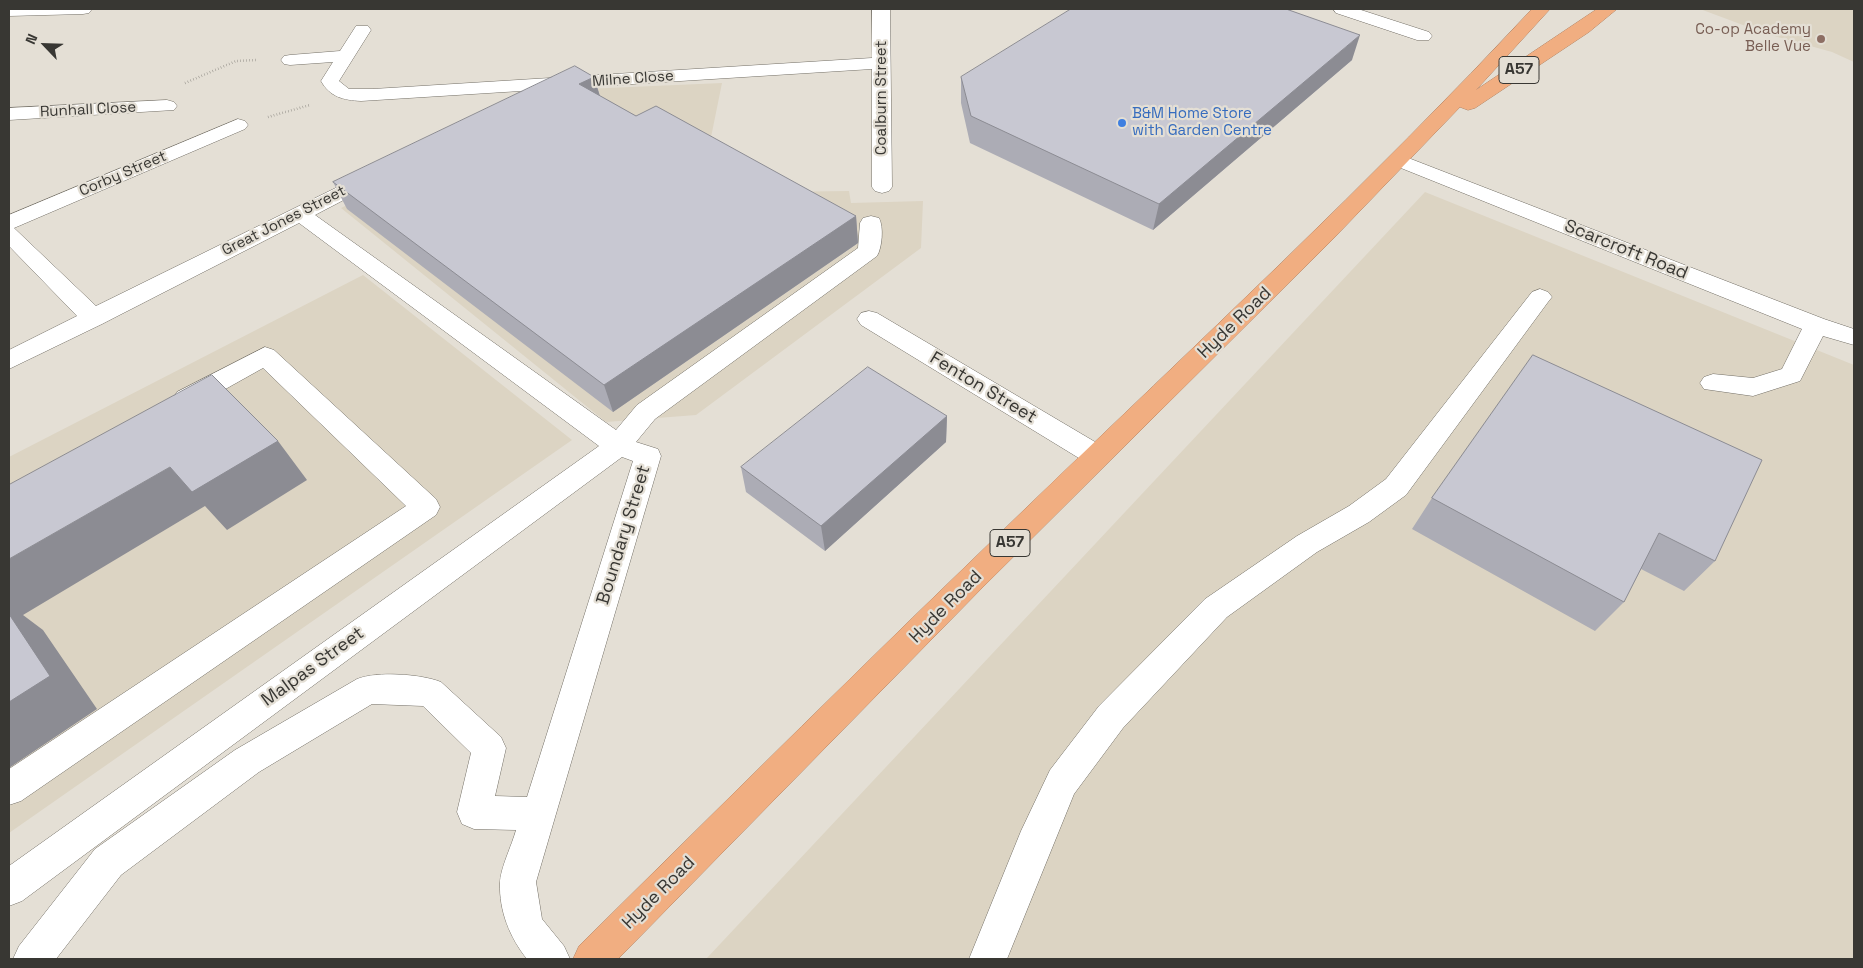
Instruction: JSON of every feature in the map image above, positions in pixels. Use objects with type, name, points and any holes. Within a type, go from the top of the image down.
[{"type":"highway","name":"Hyde Road","points":[[592,959],[1097,456],[1231,328],[1429,130],[1541,9]]},
{"type":"highway","name":"Hyde Road","points":[[1519,34],[1559,9]]},
{"type":"highway","name":"Hyde Road","points":[[1429,130],[1583,28],[1608,9]]},
{"type":"street","points":[[9,12],[83,9]]},
{"type":"street","name":"Coalburn Street","points":[[881,9],[882,187]]},
{"type":"street","points":[[1342,9],[1423,36]]},
{"type":"street","points":[[9,29],[29,11]]},
{"type":"street","points":[[339,92],[332,86],[330,80],[362,30]]},
{"type":"street","points":[[290,60],[344,56]]},
{"type":"street","name":"Milne Close","points":[[339,92],[349,95],[373,95],[882,63]]},
{"type":"street","points":[[517,106],[560,84]]},
{"type":"street","name":"Runhall Close","points":[[9,114],[167,106]]},
{"type":"street","name":"Corby Street","points":[[9,223],[238,124]]},
{"type":"street","name":"Scarcroft Road","points":[[1398,160],[1816,326],[1854,338]]},
{"type":"street","name":"Great Jones Street","points":[[9,360],[395,166]]},
{"type":"street","name":"Boundary Street","points":[[299,213],[618,446],[648,456],[518,882],[524,921],[529,932],[551,959]]},
{"type":"street","name":"Malpas Street","points":[[9,888],[618,446],[646,412],[869,251],[871,223]]},
{"type":"street","points":[[9,234],[94,318]]},
{"type":"street","points":[[988,959],[1034,844],[1062,782],[1111,717],[1216,608],[1307,544],[1359,514],[1396,487],[1540,297]]},
{"type":"street","name":"Fenton Street","points":[[869,319],[1097,456]]},
{"type":"street","points":[[1713,383],[1752,388],[1791,375],[1816,326]]},
{"type":"street","points":[[9,789],[426,507],[265,356],[162,411]]},
{"type":"street","points":[[32,959],[108,862],[248,761],[368,689],[430,692],[489,748],[474,812],[539,814]]},
{"type":"path","points":[[128,108],[236,61],[290,60]]},
{"type":"path","points":[[238,124],[302,109],[339,92]]},
{"type":"shaded area","name":"Co-op Academy Belle Vue","points":[[1700,9],[1854,9],[1854,62],[1832,52],[1767,34]]},
{"type":"shaded area","points":[[722,83],[707,157],[773,192],[849,191],[851,203],[923,201],[921,248],[696,415],[606,422],[341,208],[585,89]]},
{"type":"shaded area","points":[[1425,192],[1854,365],[1854,959],[706,959]]},
{"type":"shaded area","points":[[363,275],[572,440],[9,833],[9,457]]},
{"type":"building","name":"B&M Home Store with Garden Centre","points":[[1071,9],[1286,9],[1360,35],[1159,204],[971,116],[961,77]]},
{"type":"building","points":[[575,66],[594,77],[579,84],[636,116],[656,106],[856,216],[604,385],[333,182]]},
{"type":"building","points":[[1533,355],[1762,460],[1715,561],[1659,533],[1624,602],[1432,498]]},
{"type":"building","points":[[868,367],[947,416],[821,526],[741,467]]},
{"type":"building","points":[[212,375],[278,441],[192,492],[170,467],[9,559],[9,485]]},
{"type":"building","points":[[9,614],[50,676],[9,702]]},
{"type":"place","name":"Co-op Academy Belle Vue","points":[[1821,39]]},
{"type":"place","name":"B&M Home Store with Garden Centre","points":[[1122,123]]}]
